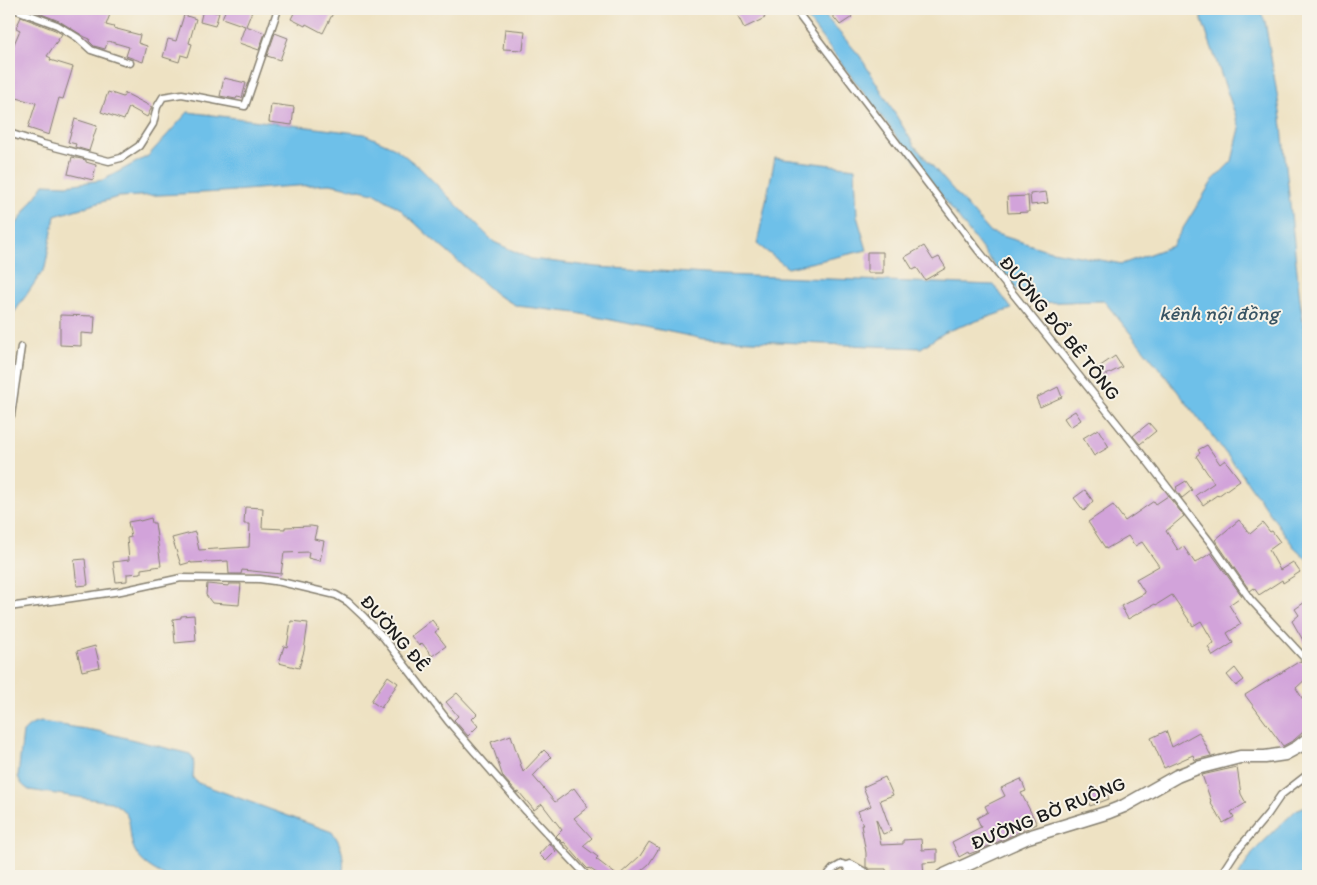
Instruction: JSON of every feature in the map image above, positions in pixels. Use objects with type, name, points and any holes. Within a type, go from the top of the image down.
[{"type":"street","name":"ĐƯỜNG BỜ RUỘNG","points":[[942,876],[1028,837],[1124,806],[1177,776],[1197,768],[1240,757],[1266,757],[1285,754],[1308,739]]},
{"type":"street","points":[[850,867],[866,876]]},
{"type":"lane","points":[[14,9],[56,25],[78,38],[91,50],[130,63]]},
{"type":"lane","points":[[9,133],[109,161],[121,158],[139,146],[153,124],[156,107],[163,97],[182,94],[245,106],[278,9]]},
{"type":"lane","name":"ĐƯỜNG ĐỔ BÊ TÔNG","points":[[795,9],[978,250],[1210,542],[1250,599],[1308,662]]},
{"type":"lane","points":[[9,415],[11,415],[21,347]]},
{"type":"lane","name":"ĐƯỜNG ĐÊ","points":[[9,607],[120,591],[181,578],[260,579],[336,595],[348,602],[364,616],[384,638],[448,721],[526,811],[586,876]]},
{"type":"lane","points":[[1220,876],[1235,853],[1268,814],[1281,795],[1308,774]]},
{"type":"lane","points":[[827,876],[833,869],[842,864],[850,867]]},
{"type":"water","name":"kênh nội đồng","points":[[800,9],[819,9],[860,56],[914,145],[990,232],[1047,250],[1122,264],[1172,246],[1213,180],[1232,161],[1240,128],[1198,9],[1259,9],[1265,21],[1281,118],[1300,300],[1308,354],[1308,560],[1294,547],[1241,473],[1104,301],[1030,303],[1001,274]]},
{"type":"water","points":[[188,112],[364,134],[395,148],[420,168],[494,242],[531,259],[597,267],[721,275],[994,285],[1012,309],[947,331],[921,348],[704,339],[577,313],[517,306],[497,295],[399,208],[374,193],[330,184],[118,197],[55,216],[45,268],[9,320],[9,235],[44,184],[67,185],[103,180],[148,156]]},
{"type":"water","points":[[775,158],[855,168],[857,216],[867,250],[788,268],[757,244]]},
{"type":"water","points":[[42,722],[98,731],[190,754],[194,762],[193,778],[198,783],[332,832],[342,853],[344,865],[342,876],[165,876],[148,866],[138,856],[132,844],[128,818],[119,807],[111,802],[29,790],[22,784],[18,776],[23,732],[31,725]]},
{"type":"water","points":[[1308,807],[1308,876],[1238,876],[1254,851],[1296,810]]},
{"type":"building","points":[[40,9],[112,9],[106,25],[140,35],[138,43],[147,46],[143,62],[126,56],[129,47],[108,41],[105,49],[94,46],[89,41],[90,39],[59,21],[39,13]]},
{"type":"building","points":[[203,9],[219,13],[215,26],[200,22]]},
{"type":"building","points":[[226,9],[253,9],[246,26],[265,33],[259,50],[239,43],[245,26],[222,18]]},
{"type":"building","points":[[296,9],[335,9],[323,33],[291,19]]},
{"type":"building","points":[[748,9],[760,9],[765,18],[744,28],[737,14]]},
{"type":"building","points":[[827,9],[846,9],[852,17],[840,25]]},
{"type":"building","points":[[184,15],[196,19],[189,43],[192,44],[188,57],[181,55],[179,62],[163,57],[168,39],[176,41]]},
{"type":"building","points":[[21,17],[62,34],[47,56],[51,58],[50,60],[73,67],[63,99],[59,98],[49,135],[28,128],[36,103],[9,96],[9,56],[20,30],[16,28]]},
{"type":"building","points":[[505,29],[525,31],[523,50],[503,49]]},
{"type":"building","points":[[275,33],[288,38],[280,60],[267,56]]},
{"type":"building","points":[[224,78],[246,83],[242,98],[237,97],[236,99],[220,96]]},
{"type":"building","points":[[108,92],[123,97],[125,93],[152,107],[147,117],[129,107],[124,120],[101,112]]},
{"type":"building","points":[[271,104],[294,107],[292,125],[269,122]]},
{"type":"building","points":[[75,119],[97,126],[89,151],[75,147],[76,144],[68,142]]},
{"type":"building","points":[[72,157],[86,160],[86,162],[96,165],[93,180],[68,174]]},
{"type":"building","points":[[1046,192],[1048,203],[1031,205],[1030,194]]},
{"type":"building","points":[[1028,196],[1029,212],[1008,213],[1007,197]]},
{"type":"building","points":[[924,246],[933,260],[939,257],[946,268],[925,280],[917,268],[913,270],[905,257]]},
{"type":"building","points":[[867,252],[883,252],[883,273],[867,273]]},
{"type":"building","points":[[60,315],[95,316],[94,334],[81,333],[81,346],[60,345]]},
{"type":"building","points":[[1115,356],[1122,367],[1102,377],[1096,369]]},
{"type":"building","points":[[1058,387],[1062,397],[1040,407],[1036,398]]},
{"type":"building","points":[[1075,411],[1081,420],[1070,427],[1064,418]]},
{"type":"building","points":[[1149,423],[1156,431],[1140,444],[1133,436]]},
{"type":"building","points":[[1098,429],[1109,447],[1094,456],[1083,438]]},
{"type":"building","points":[[1207,445],[1220,464],[1225,460],[1240,480],[1203,505],[1196,495],[1214,483],[1196,456],[1200,453],[1198,450]]},
{"type":"building","points":[[1186,481],[1192,490],[1182,498],[1176,487]]},
{"type":"building","points":[[1085,490],[1093,501],[1084,511],[1074,498]]},
{"type":"building","points":[[1168,496],[1184,516],[1166,531],[1178,550],[1183,546],[1195,563],[1211,553],[1242,596],[1229,605],[1241,624],[1227,633],[1233,643],[1213,656],[1208,647],[1214,643],[1201,621],[1193,626],[1172,595],[1128,619],[1121,606],[1145,593],[1136,579],[1159,566],[1142,542],[1135,546],[1128,536],[1106,549],[1088,522],[1113,505],[1125,521],[1154,501],[1156,504]]},
{"type":"building","points":[[245,507],[263,508],[262,528],[317,527],[314,539],[324,541],[320,561],[308,558],[309,552],[284,553],[281,574],[242,570],[241,574],[229,574],[228,561],[191,562],[181,565],[172,538],[195,532],[199,550],[249,547],[250,524],[244,524]]},
{"type":"building","points":[[151,518],[152,523],[155,523],[161,566],[141,569],[141,573],[127,574],[127,581],[116,582],[113,562],[129,560],[127,538],[131,537],[128,522]]},
{"type":"building","points":[[1239,520],[1250,534],[1263,523],[1280,542],[1269,550],[1280,570],[1293,562],[1300,572],[1283,583],[1282,580],[1259,595],[1254,588],[1250,591],[1215,540]]},
{"type":"building","points":[[85,559],[88,585],[77,586],[74,560]]},
{"type":"building","points":[[207,584],[229,586],[229,584],[241,584],[239,605],[212,603],[206,595]]},
{"type":"building","points":[[1308,600],[1308,649],[1292,621],[1299,615],[1295,609]]},
{"type":"building","points":[[194,615],[196,641],[175,643],[173,619]]},
{"type":"building","points":[[432,620],[439,629],[435,632],[446,646],[432,656],[422,643],[419,646],[411,636]]},
{"type":"building","points":[[291,621],[308,623],[304,651],[299,668],[279,663],[284,646],[287,647]]},
{"type":"building","points":[[95,646],[100,667],[82,671],[77,651]]},
{"type":"building","points":[[1300,661],[1308,668],[1308,677],[1296,688],[1308,708],[1308,731],[1303,732],[1283,746],[1245,695]]},
{"type":"building","points":[[1235,668],[1244,680],[1236,686],[1227,675]]},
{"type":"building","points":[[388,676],[398,683],[381,708],[371,701]]},
{"type":"building","points":[[457,693],[477,714],[472,719],[478,726],[468,736],[454,720],[458,716],[446,702]]},
{"type":"building","points":[[1166,731],[1172,747],[1199,732],[1211,756],[1195,760],[1193,755],[1164,768],[1151,738]]},
{"type":"building","points":[[511,735],[523,772],[544,750],[551,757],[533,776],[555,802],[574,788],[588,807],[574,818],[592,838],[583,846],[618,876],[601,876],[588,869],[564,842],[556,836],[562,830],[542,804],[534,810],[503,777],[491,742]]},
{"type":"building","points":[[1237,767],[1241,794],[1246,803],[1231,812],[1234,817],[1223,823],[1210,802],[1202,775]]},
{"type":"building","points":[[885,777],[893,795],[880,800],[891,831],[883,834],[876,819],[881,845],[903,844],[903,840],[921,839],[922,850],[937,849],[937,862],[923,863],[924,876],[887,876],[886,869],[870,869],[866,867],[866,853],[861,825],[863,825],[858,811],[871,806],[863,787]]},
{"type":"building","points":[[1021,779],[1026,791],[1021,793],[1037,824],[980,850],[969,854],[968,852],[959,857],[952,842],[981,827],[977,818],[988,812],[985,806],[1005,796],[1001,788]]},
{"type":"building","points":[[1105,788],[1109,799],[1090,806],[1086,796]]},
{"type":"building","points":[[649,842],[659,848],[649,864],[635,876],[618,876],[640,856]]},
{"type":"building","points":[[549,843],[556,851],[546,861],[539,854]]}]
